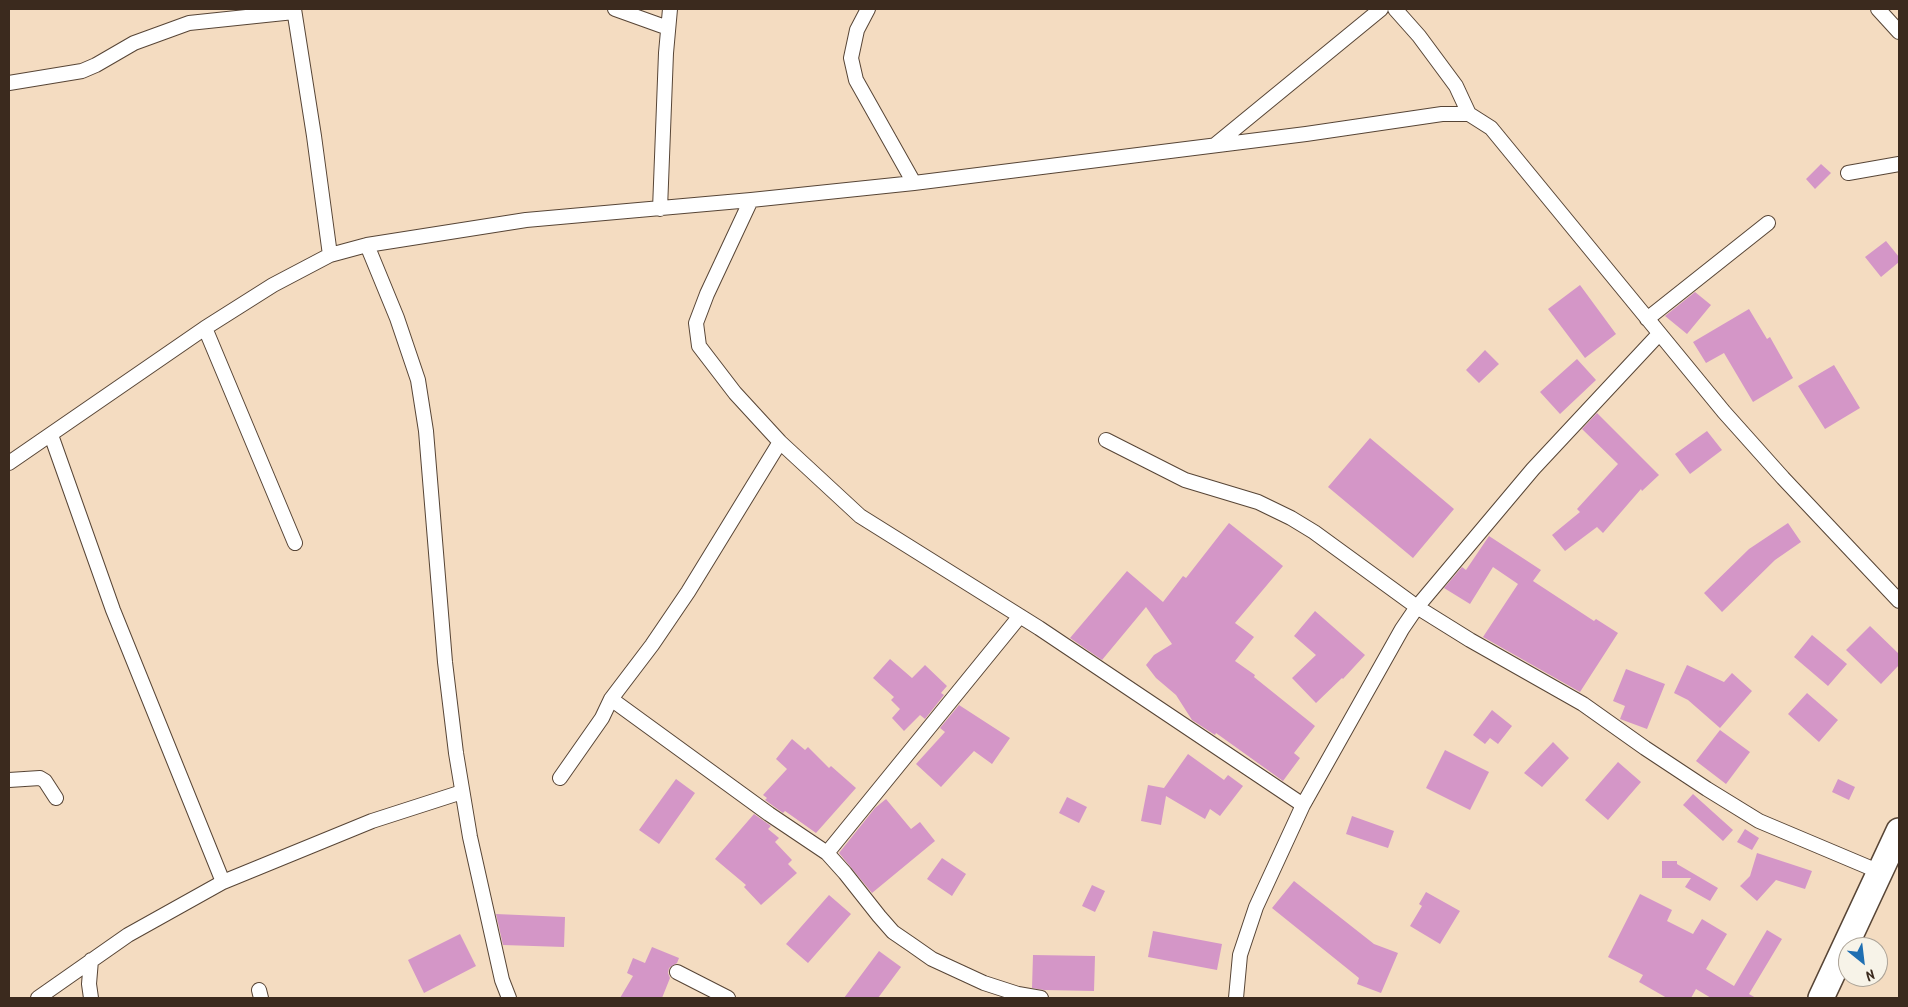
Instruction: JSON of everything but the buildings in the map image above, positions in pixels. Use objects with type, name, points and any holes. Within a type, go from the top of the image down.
[{"type":"highway","points":[[1821,998],[1880,872],[1898,839]]},
{"type":"street","points":[[615,9],[668,28]]},
{"type":"street","points":[[660,209],[670,9]]},
{"type":"street","points":[[868,9],[857,30],[851,58],[856,80],[914,183]]},
{"type":"street","points":[[1215,145],[1381,9]]},
{"type":"street","points":[[1395,9],[1419,36],[1456,86],[1469,114]]},
{"type":"street","points":[[1878,9],[1899,32]]},
{"type":"street","points":[[9,83],[82,71],[134,43],[189,23],[294,10],[330,255]]},
{"type":"street","points":[[9,463],[51,436],[205,328],[272,285],[330,255],[367,245],[526,220],[660,209],[914,183],[1442,114],[1469,114],[1491,128],[1724,412],[1783,478],[1899,601]]},
{"type":"street","points":[[1848,174],[1899,164]]},
{"type":"street","points":[[751,200],[707,294],[696,323],[699,346],[735,393],[780,442],[860,516],[1020,616],[1302,805]]},
{"type":"street","points":[[1647,319],[1768,223]]},
{"type":"street","points":[[367,245],[397,318],[418,380],[426,431],[445,662],[456,753],[462,792],[502,980],[509,998]]},
{"type":"street","points":[[205,328],[295,542]]},
{"type":"street","points":[[1236,998],[1240,955],[1256,907],[1302,805],[1402,628],[1417,607],[1533,469],[1659,334]]},
{"type":"street","points":[[51,436],[113,610],[223,882]]},
{"type":"street","points":[[1106,440],[1185,480],[1258,502],[1291,518],[1314,532],[1417,607],[1470,640],[1583,704],[1706,789],[1759,820],[1880,872]]},
{"type":"street","points":[[560,778],[602,718],[611,699],[652,645],[688,592],[780,442]]},
{"type":"street","points":[[826,852],[1020,616]]},
{"type":"street","points":[[611,699],[746,797],[826,852],[894,932],[932,959],[984,983],[1018,994],[1041,998]]},
{"type":"street","points":[[9,780],[40,778],[45,780],[56,798]]},
{"type":"street","points":[[38,998],[128,935],[223,882],[372,821],[462,792]]},
{"type":"street","points":[[91,960],[89,984],[92,998]]},
{"type":"street","points":[[677,972],[728,998]]}]
